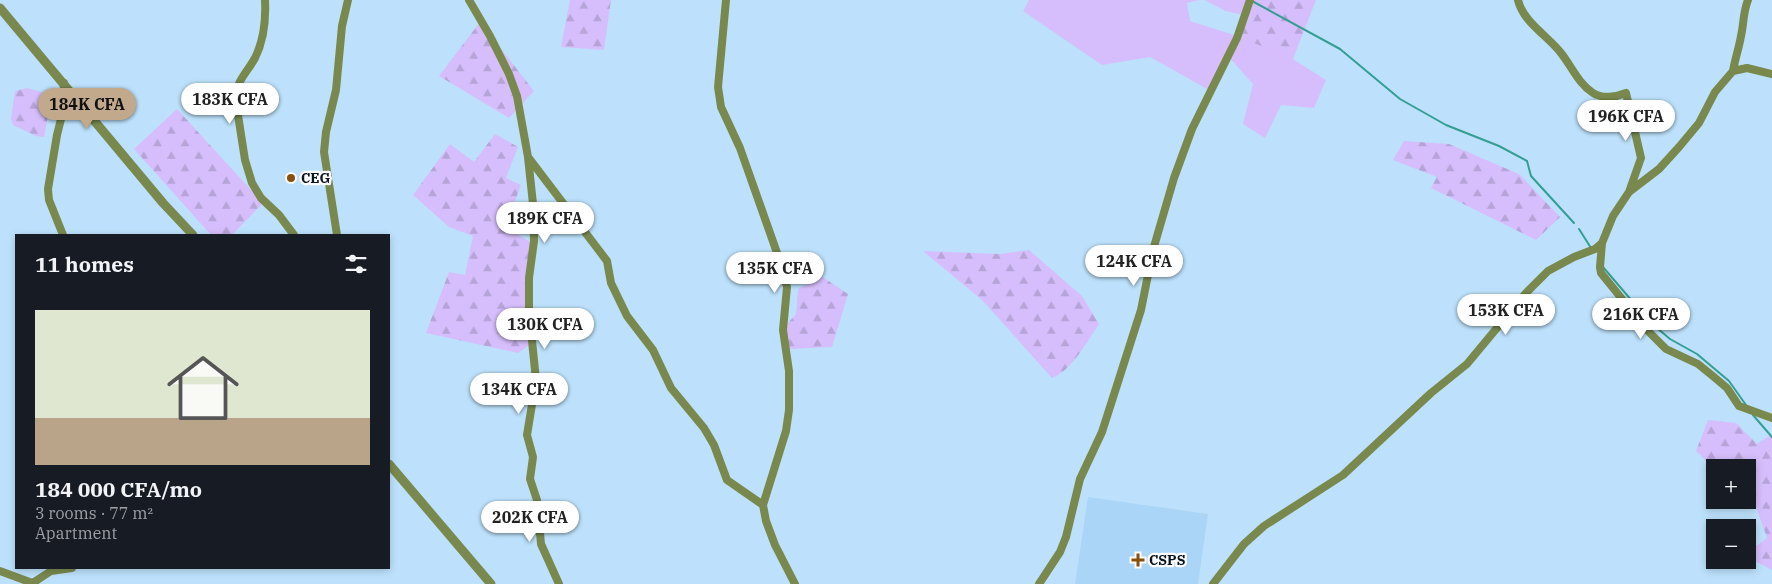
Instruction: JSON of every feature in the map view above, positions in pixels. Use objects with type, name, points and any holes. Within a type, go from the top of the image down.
[{"type":"street","points":[[265,0],[262,40],[255,58],[236,88],[235,96],[245,160],[252,183],[261,198],[293,234]]},
{"type":"street","points":[[337,234],[324,152],[326,132],[336,90],[342,26],[348,0]]},
{"type":"street","points":[[468,0],[490,36],[509,74],[517,96],[528,157],[533,204],[534,240],[528,278],[529,311],[536,380],[527,435],[533,458],[530,479],[537,500],[541,544],[559,584]]},
{"type":"street","points":[[726,0],[718,87],[722,107],[740,148],[782,267],[787,287],[783,330],[789,371],[789,410],[786,431],[763,505],[766,521],[775,545],[795,584]]},
{"type":"street","points":[[1039,584],[1060,552],[1080,479],[1102,432],[1141,310],[1154,250],[1174,178],[1192,129],[1237,38],[1250,0]]},
{"type":"street","points":[[1518,0],[1525,15],[1561,53],[1581,82],[1593,93],[1605,97],[1626,93],[1641,158],[1629,192],[1613,216],[1602,242],[1601,274],[1648,332],[1666,349],[1698,364],[1727,388],[1739,406],[1772,418]]},
{"type":"street","points":[[1740,0],[1743,12]]},
{"type":"street","points":[[1629,192],[1659,169],[1680,148],[1699,123],[1715,92],[1733,72],[1741,36],[1743,12],[1748,0]]},
{"type":"street","points":[[0,8],[192,234]]},
{"type":"street","points":[[1733,72],[1747,68],[1772,74]]},
{"type":"street","points":[[63,234],[49,200],[48,189],[63,111],[64,83]]},
{"type":"street","points":[[528,157],[607,261],[610,283],[627,316],[653,350],[671,388],[704,428],[714,445],[727,480],[763,505]]},
{"type":"street","points":[[1213,584],[1244,544],[1264,526],[1342,475],[1431,393],[1467,364],[1526,293],[1548,272],[1574,257],[1595,249],[1602,242]]},
{"type":"street","points":[[390,465],[490,584]]},
{"type":"street","points":[[0,571],[32,584],[51,571],[65,569]]},
{"type":"shaded area","points":[[1088,497],[1208,514],[1198,584],[1075,584]]},
{"type":"green space","points":[[570,0],[611,0],[604,50],[561,47]]},
{"type":"green space","points":[[1029,0],[1200,0],[1187,3],[1190,21],[1285,54],[1326,80],[1314,108],[1281,105],[1265,138],[1243,124],[1253,84],[1227,55],[1209,90],[1150,57],[1102,65],[1023,11]]},
{"type":"green space","points":[[1205,0],[1250,0],[1244,15],[1225,11]]},
{"type":"green space","points":[[1250,0],[1316,0],[1293,59],[1237,36]]},
{"type":"green space","points":[[480,22],[534,91],[509,118],[439,76]]},
{"type":"green space","points":[[27,88],[42,92],[49,111],[44,137],[36,136],[13,125],[11,119],[15,91]]},
{"type":"green space","points":[[177,109],[263,203],[233,234],[210,234],[134,149]]},
{"type":"green space","points":[[495,134],[518,147],[506,178],[521,185],[505,227],[532,243],[526,331],[532,343],[518,353],[426,333],[449,272],[465,275],[473,236],[449,227],[413,195],[450,144],[474,162]]},
{"type":"green space","points":[[1404,141],[1449,144],[1519,174],[1560,217],[1536,240],[1431,188],[1437,177],[1393,160]]},
{"type":"green space","points":[[1029,250],[1082,296],[1099,324],[1084,347],[1066,369],[1052,378],[982,300],[923,251],[1000,254]]},
{"type":"green space","points":[[821,276],[848,294],[832,347],[788,349],[786,332],[788,323],[796,314],[798,289]]},
{"type":"green space","points":[[1708,420],[1736,423],[1757,444],[1772,434],[1772,570],[1756,562],[1756,546],[1767,538],[1756,507],[1756,459],[1706,460],[1696,451]]},
{"type":"waterway","points":[[1252,1],[1340,49],[1400,99],[1446,125],[1499,146],[1527,161],[1531,176],[1574,223]]},
{"type":"waterway","points":[[1579,229],[1591,248]]},
{"type":"waterway","points":[[1603,267],[1650,322],[1670,339],[1697,354],[1729,381],[1746,405]]},
{"type":"waterway","points":[[1753,415],[1772,437]]},
{"type":"place","name":"CEG","points":[[291,178]]},
{"type":"place","name":"CSPS","points":[[1138,560]]}]
